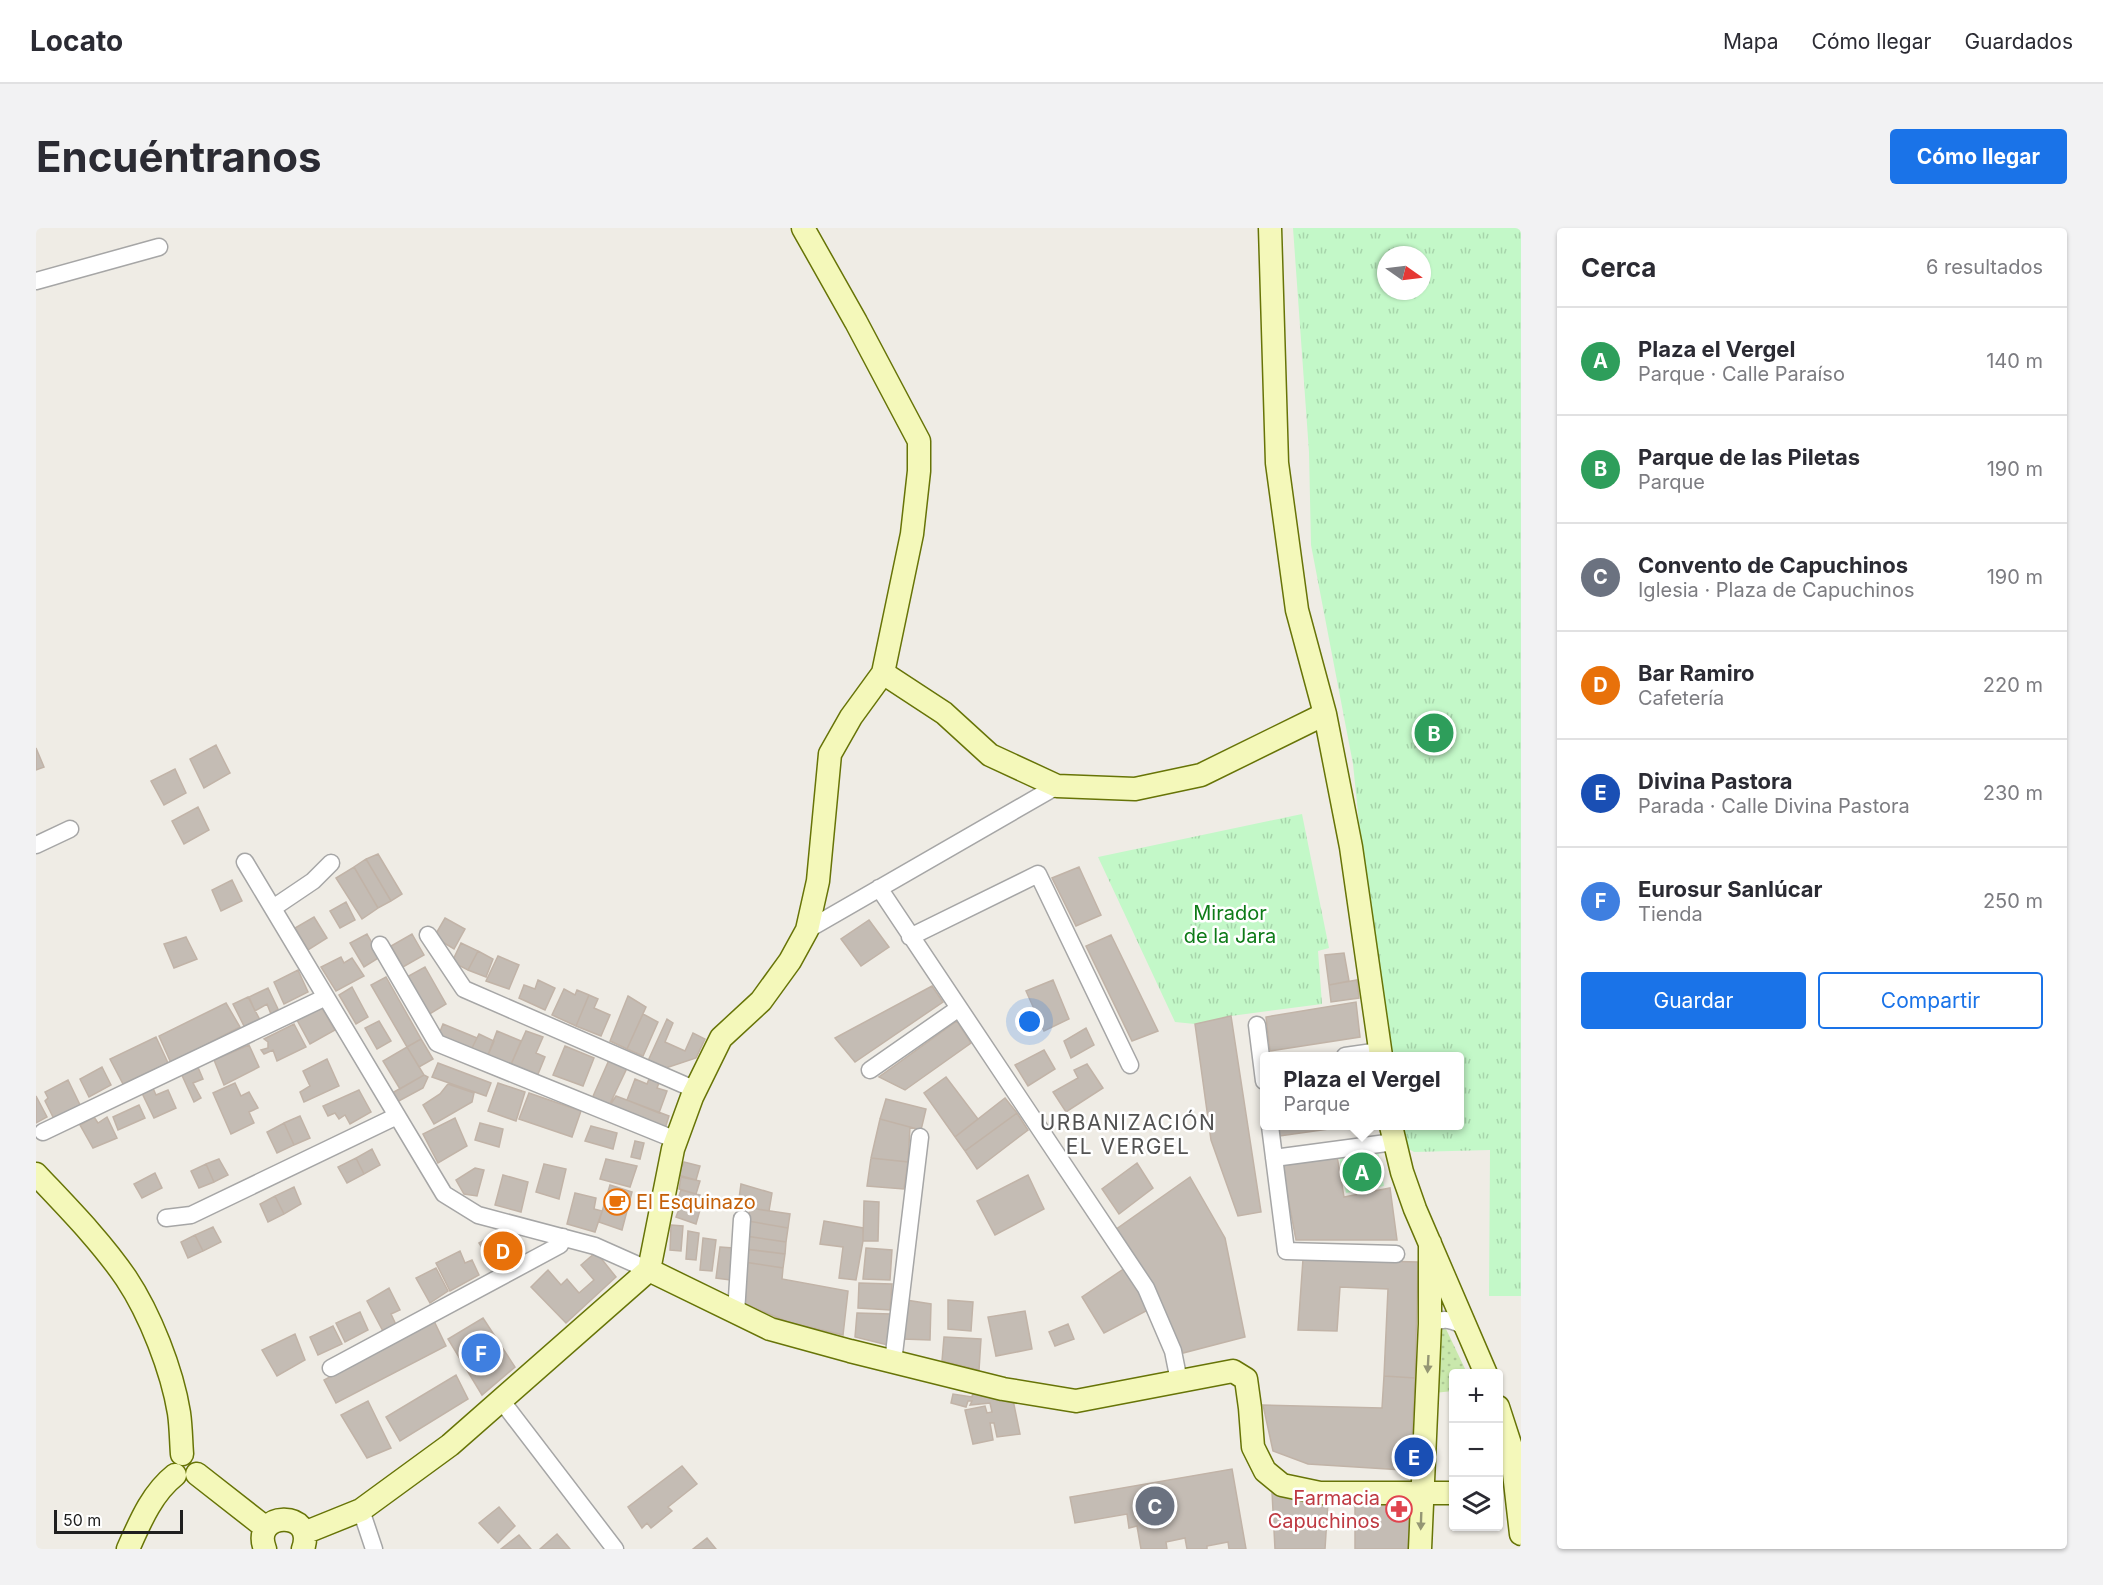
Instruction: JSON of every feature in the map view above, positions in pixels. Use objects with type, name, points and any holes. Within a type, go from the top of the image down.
[{"type":"street","points":[[36,1174],[76,1217],[126,1278],[144,1310],[161,1350],[179,1413],[185,1468],[265,1539],[276,1520],[296,1522],[304,1541],[361,1510],[450,1445],[649,1270],[673,1149],[696,1090],[721,1038],[761,1001],[790,961],[807,930],[818,881],[830,754],[851,717],[883,673],[912,534],[919,471],[919,441],[856,322],[802,228]]},
{"type":"street","points":[[1270,228],[1276,463],[1297,610],[1325,714],[1351,846],[1380,1052]]},
{"type":"street","points":[[36,281],[159,247]]},
{"type":"street","points":[[883,673],[944,713],[990,755],[1057,786],[1135,789],[1201,775],[1325,714]]},
{"type":"street","points":[[807,930],[1057,786]]},
{"type":"street","points":[[36,845],[70,829]]},
{"type":"street","points":[[245,862],[444,1194],[478,1215],[595,1246],[770,1329],[1003,1389],[1076,1401],[1233,1371],[1246,1379],[1251,1408],[1252,1447],[1265,1471],[1282,1485],[1320,1492],[1449,1493]]},
{"type":"street","points":[[273,908],[313,881],[331,863]]},
{"type":"street","points":[[910,938],[1038,874],[1130,1065]]},
{"type":"street","points":[[879,888],[910,938],[1146,1288],[1173,1351],[1179,1381]]},
{"type":"street","points":[[428,935],[464,989],[696,1090]]},
{"type":"street","points":[[380,945],[437,1043],[676,1140]]},
{"type":"street","points":[[43,1132],[326,997]]},
{"type":"street","points":[[870,1070],[958,1008]]},
{"type":"street","points":[[1257,1025],[1261,1052]]},
{"type":"street","points":[[166,1218],[191,1215],[397,1116]]},
{"type":"street","points":[[1271,1130],[1286,1251],[1396,1254]]},
{"type":"street","points":[[1274,1158],[1393,1133],[1415,1209],[1484,1369]]},
{"type":"street","points":[[893,1362],[920,1137]]},
{"type":"street","points":[[736,1313],[742,1219]]},
{"type":"street","points":[[331,1368],[560,1245],[563,1237]]},
{"type":"street","points":[[1420,1549],[1430,1324],[1430,1243]]},
{"type":"street","points":[[1430,1324],[1439,1319],[1458,1322],[1466,1328]]},
{"type":"street","points":[[501,1400],[615,1549]]},
{"type":"street","points":[[1503,1422],[1511,1447],[1512,1494],[1521,1534]]},
{"type":"street","points":[[128,1549],[140,1522],[161,1486],[185,1468]]},
{"type":"street","points":[[361,1510],[374,1549]]},
{"type":"green space","points":[[1293,228],[1521,228],[1521,1296],[1489,1296],[1490,1150],[1414,1152],[1407,1148],[1404,1130],[1464,1130],[1464,1052],[1391,1052],[1367,901],[1353,764],[1311,545],[1309,452]]},
{"type":"green space","name":"Mirador de la Jara","points":[[1302,814],[1329,948],[1318,951],[1322,1004],[1231,1016],[1195,1024],[1175,1022],[1098,857]]},
{"type":"green space","points":[[1378,1150],[1384,1186],[1346,1193],[1339,1157]]},
{"type":"green space","points":[[1438,1328],[1446,1329],[1465,1369],[1449,1369],[1449,1391],[1434,1393]]},
{"type":"building","points":[[216,745],[230,773],[204,788],[190,759]]},
{"type":"building","points":[[36,748],[44,767],[36,770]]},
{"type":"building","points":[[175,769],[186,793],[164,805],[151,781]]},
{"type":"building","points":[[198,807],[209,830],[184,844],[172,821]]},
{"type":"building","points":[[378,854],[402,894],[391,901],[366,859]]},
{"type":"building","points":[[366,859],[391,901],[378,908],[354,867]]},
{"type":"building","points":[[354,867],[378,908],[362,919],[336,878]]},
{"type":"building","points":[[1079,867],[1101,915],[1076,926],[1052,878]]},
{"type":"building","points":[[232,880],[242,901],[221,911],[212,890]]},
{"type":"building","points":[[346,902],[355,920],[340,928],[330,911]]},
{"type":"building","points":[[314,917],[327,938],[308,950],[295,928]]},
{"type":"building","points":[[445,918],[465,929],[454,949],[434,937]]},
{"type":"building","points":[[869,920],[889,947],[861,966],[841,939]]},
{"type":"building","points":[[367,934],[380,957],[364,967],[350,943]]},
{"type":"building","points":[[412,934],[424,955],[403,967],[391,946]]},
{"type":"building","points":[[1111,935],[1158,1031],[1132,1041],[1086,946]]},
{"type":"building","points":[[186,937],[197,959],[174,968],[164,944]]},
{"type":"building","points":[[461,943],[478,951],[468,970],[452,962]]},
{"type":"building","points":[[478,951],[493,959],[486,977],[468,970]]},
{"type":"building","points":[[1344,953],[1349,981],[1329,985],[1325,955]]},
{"type":"building","points":[[498,956],[519,965],[509,989],[486,981]]},
{"type":"building","points":[[341,957],[344,963],[352,958],[364,976],[336,991],[321,967]]},
{"type":"building","points":[[425,967],[446,1004],[428,1015],[405,978]]},
{"type":"building","points":[[298,970],[308,992],[284,1004],[274,982]]},
{"type":"building","points":[[386,977],[421,1039],[407,1047],[371,985]]},
{"type":"building","points":[[538,980],[555,988],[545,1010],[519,998],[524,985],[535,989]]},
{"type":"building","points":[[1053,980],[1069,1019],[1044,1031],[1026,991]]},
{"type":"building","points":[[1357,980],[1359,998],[1331,1002],[1329,985]]},
{"type":"building","points":[[932,986],[943,1002],[855,1062],[835,1038]]},
{"type":"building","points":[[352,987],[368,1017],[356,1024],[339,995]]},
{"type":"building","points":[[268,988],[278,1009],[271,1014],[267,1004],[255,1011],[249,997]]},
{"type":"building","points":[[564,989],[575,995],[577,990],[589,995],[576,1026],[552,1015]]},
{"type":"building","points":[[589,995],[598,999],[594,1008],[610,1015],[601,1036],[576,1026]]},
{"type":"building","points":[[628,996],[646,1007],[627,1049],[610,1041]]},
{"type":"building","points":[[248,997],[260,1020],[245,1028],[233,1004]]},
{"type":"building","points":[[1356,1002],[1360,1037],[1270,1051],[1266,1017]]},
{"type":"building","points":[[226,1003],[240,1027],[171,1063],[159,1036]]},
{"type":"building","points":[[322,1008],[335,1030],[310,1044],[297,1020]]},
{"type":"building","points":[[643,1014],[658,1022],[643,1056],[627,1049]]},
{"type":"building","points":[[1231,1016],[1261,1212],[1238,1216],[1211,1140],[1195,1024]]},
{"type":"building","points":[[667,1019],[673,1023],[665,1042],[685,1051],[693,1033],[705,1039],[696,1058],[663,1069],[647,1063]]},
{"type":"building","points":[[379,1021],[391,1041],[377,1049],[365,1028]]},
{"type":"building","points":[[957,1021],[971,1043],[905,1090],[879,1077]]},
{"type":"building","points":[[294,1024],[306,1047],[277,1061],[273,1050],[264,1054],[261,1050],[268,1048],[268,1042],[264,1039]]},
{"type":"building","points":[[443,1024],[477,1038],[469,1054],[437,1039]]},
{"type":"building","points":[[1086,1028],[1094,1045],[1071,1058],[1064,1041]]},
{"type":"building","points":[[497,1031],[521,1041],[509,1069],[486,1060]]},
{"type":"building","points":[[526,1031],[543,1037],[536,1053],[545,1057],[536,1079],[509,1069]]},
{"type":"building","points":[[479,1034],[494,1041],[486,1060],[469,1054]]},
{"type":"building","points":[[156,1037],[168,1063],[123,1084],[110,1059]]},
{"type":"building","points":[[421,1039],[433,1059],[419,1067],[407,1047]]},
{"type":"building","points":[[249,1045],[259,1067],[224,1085],[214,1060]]},
{"type":"building","points":[[565,1046],[594,1058],[583,1086],[553,1075]]},
{"type":"building","points":[[407,1047],[424,1075],[400,1089],[383,1061]]},
{"type":"building","points":[[1044,1050],[1055,1069],[1028,1086],[1015,1065]]},
{"type":"building","points":[[327,1059],[339,1086],[304,1102],[300,1092],[310,1086],[303,1071]]},
{"type":"building","points":[[609,1060],[627,1068],[607,1110],[590,1103]]},
{"type":"building","points":[[438,1063],[491,1083],[486,1096],[432,1077]]},
{"type":"building","points":[[1087,1064],[1103,1088],[1066,1112],[1053,1092],[1078,1078],[1074,1070]]},
{"type":"building","points":[[197,1065],[203,1079],[193,1083],[201,1098],[194,1102],[180,1071]]},
{"type":"building","points":[[102,1067],[111,1085],[89,1097],[80,1079]]},
{"type":"building","points":[[424,1075],[428,1077],[423,1088],[397,1102],[392,1093]]},
{"type":"building","points":[[946,1077],[978,1119],[955,1137],[924,1093]]},
{"type":"building","points":[[635,1079],[647,1084],[649,1079],[659,1083],[657,1088],[667,1091],[659,1113],[627,1100]]},
{"type":"building","points":[[68,1080],[81,1107],[54,1119],[45,1101],[48,1098],[45,1092]]},
{"type":"building","points":[[235,1083],[241,1096],[249,1092],[258,1108],[249,1112],[254,1123],[231,1134],[213,1093]]},
{"type":"building","points":[[498,1083],[525,1092],[516,1121],[488,1111]]},
{"type":"building","points":[[448,1084],[474,1093],[472,1102],[434,1124],[423,1105],[440,1094]]},
{"type":"building","points":[[152,1086],[156,1095],[168,1090],[176,1108],[154,1118],[141,1091]]},
{"type":"building","points":[[359,1090],[371,1112],[350,1124],[345,1115],[339,1119],[335,1113],[328,1116],[323,1106]]},
{"type":"building","points":[[529,1093],[581,1111],[572,1137],[519,1119]]},
{"type":"building","points":[[36,1096],[47,1117],[36,1123]]},
{"type":"building","points":[[616,1096],[669,1116],[664,1132],[607,1110]]},
{"type":"building","points":[[1005,1098],[1017,1113],[965,1151],[955,1137]]},
{"type":"building","points":[[886,1099],[926,1109],[921,1130],[880,1119]]},
{"type":"building","points":[[139,1105],[145,1118],[118,1130],[113,1117]]},
{"type":"building","points":[[1017,1113],[1028,1130],[977,1169],[965,1151]]},
{"type":"building","points":[[300,1116],[310,1138],[294,1145],[284,1123]]},
{"type":"building","points":[[94,1117],[98,1123],[107,1117],[117,1138],[93,1148],[80,1125]]},
{"type":"building","points":[[455,1118],[467,1146],[438,1163],[423,1134]]},
{"type":"building","points":[[880,1119],[910,1127],[908,1162],[871,1158]]},
{"type":"building","points":[[284,1123],[294,1145],[277,1153],[267,1132]]},
{"type":"building","points":[[480,1123],[503,1129],[499,1147],[475,1140]]},
{"type":"building","points":[[591,1126],[617,1133],[613,1149],[585,1141]]},
{"type":"building","points":[[1279,1130],[1322,1130],[1280,1136]]},
{"type":"building","points":[[635,1141],[644,1143],[640,1159],[631,1157]]},
{"type":"building","points":[[372,1149],[380,1165],[364,1174],[356,1158]]},
{"type":"building","points":[[1337,1156],[1344,1197],[1390,1188],[1397,1240],[1296,1240],[1282,1166]]},
{"type":"building","points":[[356,1158],[364,1174],[347,1183],[338,1167]]},
{"type":"building","points":[[871,1158],[908,1162],[904,1189],[867,1186]]},
{"type":"building","points":[[219,1159],[228,1175],[214,1182],[206,1164]]},
{"type":"building","points":[[606,1159],[637,1166],[630,1187],[600,1179]]},
{"type":"building","points":[[684,1162],[700,1166],[696,1180],[678,1175]]},
{"type":"building","points":[[1137,1163],[1153,1188],[1119,1214],[1102,1189]]},
{"type":"building","points":[[206,1164],[214,1182],[199,1188],[191,1171]]},
{"type":"building","points":[[544,1164],[566,1169],[559,1199],[536,1192]]},
{"type":"building","points":[[475,1168],[484,1170],[477,1196],[464,1194],[456,1180]]},
{"type":"building","points":[[155,1173],[162,1188],[142,1198],[134,1184]]},
{"type":"building","points":[[503,1175],[528,1182],[521,1212],[495,1205]]},
{"type":"building","points":[[1028,1175],[1044,1209],[995,1235],[977,1201]]},
{"type":"building","points":[[681,1177],[700,1181],[696,1194],[679,1189]]},
{"type":"building","points":[[1190,1177],[1225,1238],[1245,1337],[1183,1353],[1151,1283],[1115,1230]]},
{"type":"building","points":[[741,1184],[772,1193],[769,1211],[738,1206]]},
{"type":"building","name":"El Esquinazo","points":[[610,1185],[632,1192],[622,1230],[599,1222]]},
{"type":"building","points":[[294,1187],[301,1204],[284,1214],[275,1196]]},
{"type":"building","points":[[681,1190],[700,1195],[696,1208],[677,1202]]},
{"type":"building","points":[[575,1193],[596,1198],[594,1209],[602,1211],[595,1232],[567,1224]]},
{"type":"building","points":[[275,1196],[284,1214],[268,1222],[260,1204]]},
{"type":"building","points":[[864,1201],[879,1202],[878,1241],[863,1241]]},
{"type":"building","points":[[681,1204],[700,1210],[696,1224],[676,1217]]},
{"type":"building","points":[[750,1208],[790,1214],[788,1228],[748,1221]]},
{"type":"building","points":[[748,1221],[788,1228],[786,1242],[746,1236]]},
{"type":"building","points":[[824,1221],[863,1228],[856,1280],[839,1278],[843,1247],[820,1244]]},
{"type":"building","points":[[671,1225],[683,1226],[681,1251],[670,1250]]},
{"type":"building","points":[[508,1226],[527,1258],[499,1274],[479,1243]]},
{"type":"building","points":[[213,1227],[221,1242],[203,1251],[195,1235]]},
{"type":"building","points":[[688,1231],[699,1233],[696,1260],[686,1259]]},
{"type":"building","points":[[195,1235],[203,1251],[188,1258],[181,1242]]},
{"type":"building","points":[[746,1236],[786,1242],[785,1254],[745,1249]]},
{"type":"building","points":[[703,1238],[716,1240],[712,1271],[700,1270]]},
{"type":"building","points":[[720,1247],[733,1248],[730,1280],[716,1278]]},
{"type":"building","points":[[866,1248],[892,1250],[890,1280],[863,1279]]},
{"type":"building","points":[[745,1249],[785,1254],[783,1268],[744,1262]]},
{"type":"building","points":[[460,1251],[465,1263],[472,1260],[479,1275],[450,1291],[436,1263]]},
{"type":"building","points":[[596,1252],[616,1277],[566,1323],[531,1287],[548,1270],[561,1285],[567,1279],[579,1293],[594,1280],[581,1265]]},
{"type":"building","points":[[1303,1259],[1418,1262],[1415,1378],[1384,1376],[1388,1289],[1340,1287],[1337,1331],[1298,1330]]},
{"type":"building","points":[[744,1262],[783,1268],[782,1279],[848,1291],[843,1335],[788,1322],[741,1302]]},
{"type":"building","points":[[436,1268],[448,1291],[430,1303],[416,1278]]},
{"type":"building","points":[[1125,1268],[1148,1310],[1104,1333],[1082,1297]]},
{"type":"building","points":[[859,1283],[892,1284],[890,1310],[858,1308]]},
{"type":"building","points":[[389,1288],[400,1310],[391,1314],[397,1327],[384,1333],[367,1301]]},
{"type":"building","points":[[906,1300],[931,1304],[930,1340],[903,1339]]},
{"type":"building","points":[[948,1300],[973,1302],[971,1331],[948,1329]]},
{"type":"building","points":[[1025,1311],[1032,1349],[996,1356],[988,1317]]},
{"type":"building","points":[[360,1312],[368,1330],[345,1342],[336,1323]]},
{"type":"building","points":[[857,1313],[891,1314],[888,1345],[855,1337]]},
{"type":"building","points":[[483,1318],[515,1367],[482,1395],[448,1339]]},
{"type":"building","points":[[434,1321],[446,1346],[336,1403],[324,1380]]},
{"type":"building","points":[[1068,1324],[1074,1339],[1055,1346],[1049,1332]]},
{"type":"building","points":[[333,1326],[342,1344],[318,1355],[310,1337]]},
{"type":"building","points":[[295,1334],[305,1360],[277,1376],[262,1350]]},
{"type":"building","points":[[944,1337],[981,1339],[979,1370],[942,1361]]},
{"type":"building","points":[[456,1375],[468,1399],[400,1441],[386,1417]]},
{"type":"building","points":[[1384,1376],[1415,1378],[1411,1455],[1403,1470],[1308,1464],[1273,1451],[1263,1405],[1382,1408]]},
{"type":"building","points":[[974,1388],[1012,1395],[1020,1434],[997,1437],[994,1423],[990,1423],[993,1440],[973,1444],[965,1410],[985,1406],[987,1413],[992,1412],[990,1403],[970,1405],[972,1401],[968,1401],[966,1407],[951,1403],[953,1394],[972,1397]]},
{"type":"building","points":[[368,1401],[391,1448],[367,1458],[341,1415]]},
{"type":"building","points":[[682,1466],[697,1484],[668,1507],[672,1511],[651,1528],[647,1523],[642,1528],[628,1507]]},
{"type":"building","points":[[1232,1469],[1246,1549],[1229,1549],[1228,1542],[1207,1546],[1207,1549],[1187,1549],[1185,1538],[1166,1542],[1167,1549],[1141,1549],[1137,1526],[1129,1528],[1127,1514],[1075,1523],[1070,1497]]},
{"type":"building","points":[[1272,1492],[1397,1496],[1410,1509],[1408,1549],[1355,1549],[1355,1501],[1328,1502],[1325,1549],[1275,1549]]},
{"type":"building","points":[[499,1507],[515,1526],[498,1543],[479,1523]]},
{"type":"building","points":[[557,1534],[570,1549],[540,1549]]},
{"type":"building","points":[[519,1535],[531,1549],[501,1549]]},
{"type":"building","points":[[707,1538],[716,1549],[693,1549]]},
{"type":"place","name":"Parque de las Piletas","points":[[1434,733]]},
{"type":"place","name":"Plaza el Vergel","points":[[1362,1172]]},
{"type":"place","name":"El Esquinazo","points":[[617,1202]]},
{"type":"place","name":"Bar Ramiro","points":[[503,1251]]},
{"type":"place","name":"Eurosur Sanlúcar","points":[[481,1353]]},
{"type":"place","name":"Divina Pastora","points":[[1414,1457]]},
{"type":"place","name":"Convento de Capuchinos","points":[[1155,1506]]},
{"type":"place","name":"Farmacia Capuchinos","points":[[1399,1509]]},
{"type":"district","name":"URBANIZACIÓN EL VERGEL","points":[[1128,1135]]}]
